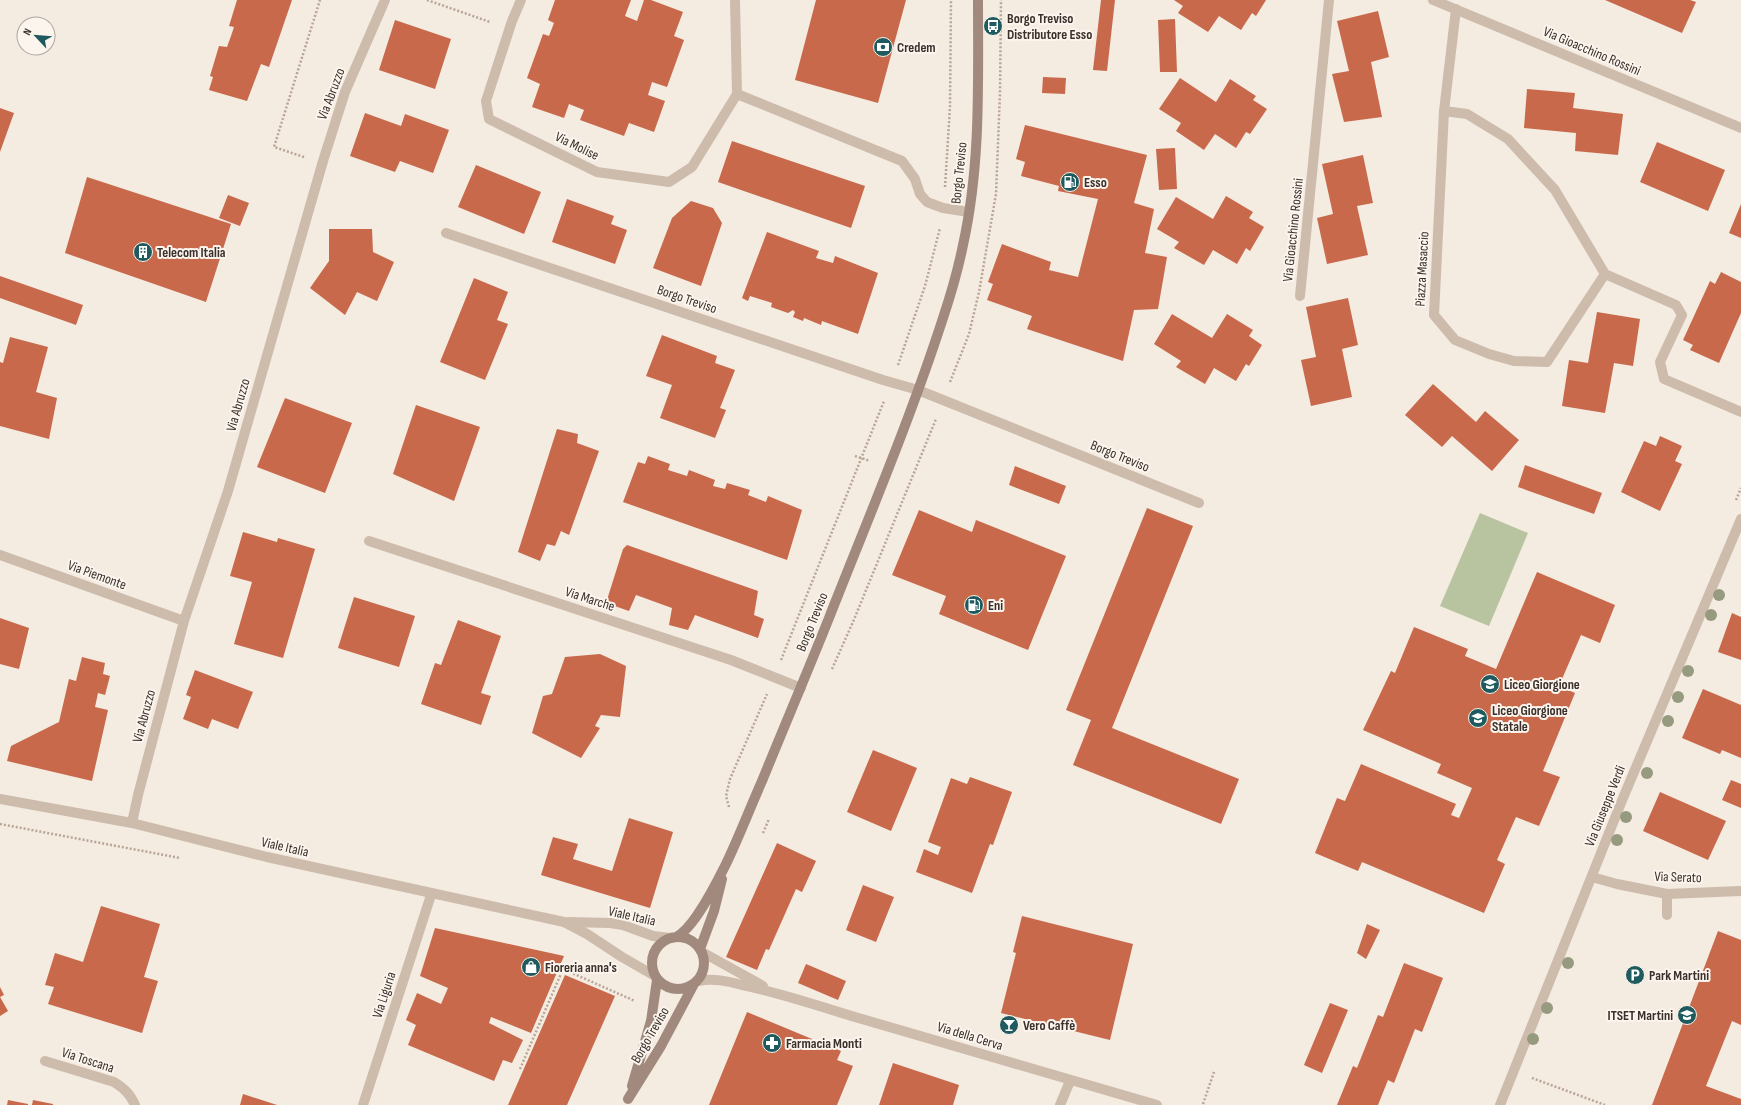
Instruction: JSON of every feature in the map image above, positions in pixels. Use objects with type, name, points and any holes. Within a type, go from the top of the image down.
[{"type":"street","name":"Via Abruzzo","points":[[132,823],[184,621],[228,491],[332,133],[345,92],[385,0]]},
{"type":"street","name":"Via Molise","points":[[522,0],[510,29],[486,102],[489,119],[598,172],[669,182],[692,167],[737,94]]},
{"type":"street","points":[[735,0],[737,94],[902,161],[915,179],[920,194],[927,202],[943,208],[969,212]]},
{"type":"street","name":"Borgo Treviso","points":[[673,937],[686,931],[716,883],[726,863],[801,688],[918,390],[944,316],[964,242],[975,162],[978,116],[978,0]]},
{"type":"street","name":"Via Gioacchino Rossini","points":[[1300,296],[1329,0]]},
{"type":"street","name":"Via Gioacchino Rossini","points":[[1433,0],[1741,128]]},
{"type":"street","name":"Piazza Masaccio","points":[[1456,9],[1444,111],[1434,315],[1455,340],[1489,354],[1514,361],[1548,362],[1605,274]]},
{"type":"street","points":[[1444,111],[1467,114],[1508,139],[1555,190],[1605,274],[1676,305],[1682,315],[1660,362],[1664,379],[1741,412]]},
{"type":"street","name":"Borgo Treviso","points":[[446,233],[875,377],[918,390],[1199,502]]},
{"type":"street","name":"Via Giuseppe Verdi","points":[[1500,1105],[1623,798],[1741,519]]},
{"type":"street","name":"Via Marche","points":[[369,541],[731,660],[801,688]]},
{"type":"street","name":"Via Piemonte","points":[[0,555],[184,621]]},
{"type":"street","name":"Viale Italia","points":[[0,799],[132,823],[222,847],[564,922],[610,923],[623,925],[653,936],[673,937]]},
{"type":"street","name":"Borgo Treviso","points":[[701,950],[714,911],[726,863]]},
{"type":"street","name":"Via Serato","points":[[1592,877],[1617,884],[1667,894],[1741,891]]},
{"type":"street","name":"Via Liguria","points":[[364,1105],[432,894]]},
{"type":"street","points":[[1667,894],[1667,914]]},
{"type":"street","name":"Viale Italia","points":[[564,922],[594,938],[656,978]]},
{"type":"street","points":[[673,937],[690,939],[701,950],[704,967],[696,982],[687,988],[671,988],[656,978],[652,961],[658,946],[673,937]]},
{"type":"street","name":"Via della Cerva","points":[[701,950],[776,992]]},
{"type":"street","name":"Borgo Treviso","points":[[626,1102],[651,1021],[656,978]]},
{"type":"street","name":"Via della Cerva","points":[[696,982],[706,979],[719,980],[776,992],[831,1010],[1070,1081],[1157,1105]]},
{"type":"street","name":"Borgo Treviso","points":[[626,1102],[661,1046],[696,982]]},
{"type":"street","name":"Via Toscana","points":[[45,1061],[114,1082],[130,1095],[135,1105]]},
{"type":"street","points":[[1060,1105],[1070,1081]]},
{"type":"path","points":[[309,158],[274,147],[320,0]]},
{"type":"path","points":[[427,0],[510,29]]},
{"type":"path","points":[[945,187],[950,107],[951,0]]},
{"type":"path","points":[[897,368],[925,286],[940,225]]},
{"type":"path","points":[[780,663],[885,397]]},
{"type":"path","points":[[855,456],[871,461]]},
{"type":"path","points":[[729,810],[726,796],[730,779],[768,690]]},
{"type":"path","points":[[520,1069],[562,969],[639,1003]]},
{"type":"path","points":[[1203,1104],[1214,1072]]},
{"type":"path","points":[[1530,1078],[1604,1105]]},
{"type":"green space","points":[[1480,513],[1528,533],[1489,626],[1440,606]]},
{"type":"building","points":[[237,0],[292,0],[269,67],[261,64],[247,101],[209,90],[213,77],[210,76],[219,46],[227,47],[234,27],[229,26]]},
{"type":"building","points":[[555,0],[631,0],[625,16],[637,21],[644,0],[651,0],[683,12],[674,36],[684,40],[667,87],[652,82],[648,95],[665,101],[654,132],[629,123],[624,136],[580,120],[584,110],[569,104],[564,118],[532,107],[540,84],[527,78],[543,34],[549,36],[554,23],[548,20]]},
{"type":"building","points":[[816,0],[906,0],[878,103],[795,80]]},
{"type":"building","points":[[1101,0],[1115,0],[1107,71],[1093,70]]},
{"type":"building","points":[[1174,0],[1266,0],[1256,16],[1252,13],[1241,30],[1219,16],[1208,32],[1178,13],[1183,6]]},
{"type":"building","points":[[1605,0],[1690,0],[1696,2],[1682,33]]},
{"type":"building","points":[[1378,11],[1389,57],[1371,62],[1382,117],[1344,122],[1332,74],[1349,71],[1337,21]]},
{"type":"building","points":[[1175,19],[1177,72],[1160,72],[1158,20]]},
{"type":"building","points":[[395,20],[451,39],[435,89],[379,70]]},
{"type":"building","points":[[1043,77],[1066,78],[1065,94],[1042,93]]},
{"type":"building","points":[[1180,78],[1216,102],[1230,79],[1256,96],[1253,100],[1267,109],[1250,134],[1246,132],[1236,148],[1215,134],[1204,150],[1176,131],[1181,123],[1159,109]]},
{"type":"building","points":[[1527,89],[1575,93],[1573,108],[1623,114],[1618,155],[1575,151],[1576,133],[1524,128]]},
{"type":"building","points":[[0,108],[14,113],[0,152]]},
{"type":"building","points":[[365,113],[401,126],[405,114],[449,130],[433,173],[400,161],[395,172],[350,156]]},
{"type":"building","points":[[1025,125],[1147,155],[1134,203],[1154,209],[1145,253],[1167,257],[1158,309],[1134,310],[1123,361],[1027,329],[1032,316],[987,300],[993,284],[988,282],[1002,244],[1051,262],[1049,270],[1078,277],[1098,199],[1058,191],[1059,186],[1021,176],[1025,162],[1016,159]]},
{"type":"building","points":[[732,141],[865,186],[851,228],[718,182]]},
{"type":"building","points":[[1657,142],[1725,170],[1708,211],[1640,182]]},
{"type":"building","points":[[1175,148],[1177,189],[1159,190],[1156,149]]},
{"type":"building","points":[[1363,155],[1373,203],[1357,206],[1368,255],[1327,264],[1317,218],[1333,214],[1322,164]]},
{"type":"building","points":[[476,165],[541,192],[524,234],[458,207]]},
{"type":"building","name":"Telecom Italia","points":[[87,177],[231,224],[206,302],[65,253]]},
{"type":"building","name":"Telecom Italia","points":[[228,195],[249,203],[240,226],[219,218]]},
{"type":"building","points":[[1226,196],[1253,212],[1249,218],[1264,227],[1250,251],[1246,248],[1237,264],[1213,250],[1204,265],[1174,248],[1179,242],[1157,229],[1176,197],[1213,219]]},
{"type":"building","points":[[567,199],[614,216],[611,224],[627,230],[615,264],[552,242]]},
{"type":"building","points":[[691,201],[713,208],[722,223],[701,286],[653,268],[672,218]]},
{"type":"building","points":[[1741,204],[1741,238],[1729,233]]},
{"type":"building","points":[[329,229],[372,229],[373,252],[394,262],[377,301],[357,292],[345,315],[310,288],[329,261]]},
{"type":"building","points":[[767,232],[819,251],[816,258],[833,263],[835,256],[878,273],[858,334],[822,321],[821,325],[804,318],[803,321],[793,317],[795,312],[793,310],[788,313],[771,307],[772,303],[750,296],[748,301],[742,298]]},
{"type":"building","points":[[1721,272],[1741,282],[1741,313],[1719,363],[1690,350],[1693,345],[1683,340],[1710,281],[1715,284]]},
{"type":"building","points":[[0,276],[83,305],[76,325],[0,298]]},
{"type":"building","points":[[474,278],[508,292],[497,320],[508,324],[485,380],[440,362]]},
{"type":"building","points":[[1348,298],[1358,345],[1342,349],[1352,397],[1311,406],[1301,360],[1316,357],[1306,307]]},
{"type":"building","points":[[1597,312],[1640,319],[1633,366],[1614,363],[1605,413],[1562,406],[1569,360],[1588,363]]},
{"type":"building","points":[[1172,314],[1212,338],[1227,314],[1253,330],[1249,336],[1262,345],[1249,366],[1246,364],[1236,381],[1214,368],[1205,384],[1176,367],[1181,361],[1154,344]]},
{"type":"building","points":[[662,335],[717,356],[715,363],[735,370],[720,408],[726,410],[715,438],[660,418],[672,385],[646,376]]},
{"type":"building","points":[[10,337],[48,347],[36,392],[57,398],[49,439],[0,426],[0,362],[3,363]]},
{"type":"building","points":[[1433,384],[1476,422],[1485,411],[1519,440],[1492,471],[1452,436],[1442,447],[1405,415]]},
{"type":"building","points":[[285,398],[352,423],[325,493],[257,467]]},
{"type":"building","points":[[416,405],[480,427],[454,501],[393,474]]},
{"type":"building","points":[[557,429],[578,434],[577,443],[599,451],[569,535],[561,531],[555,546],[547,544],[540,561],[518,552]]},
{"type":"building","points":[[1660,436],[1682,446],[1675,461],[1682,464],[1660,511],[1621,492],[1644,441],[1656,446]]},
{"type":"building","points":[[648,456],[670,464],[668,470],[687,476],[689,470],[715,480],[713,486],[725,489],[727,483],[750,490],[748,495],[766,502],[768,496],[802,510],[787,560],[623,502],[638,462],[645,464]]},
{"type":"building","points":[[1525,465],[1602,493],[1594,514],[1518,487]]},
{"type":"building","points":[[1015,466],[1066,486],[1059,504],[1009,485]]},
{"type":"building","points":[[1147,508],[1193,526],[1112,728],[1239,779],[1221,824],[1073,765],[1091,720],[1066,710]]},
{"type":"building","points":[[919,510],[972,532],[976,520],[1066,556],[1028,650],[939,614],[946,596],[892,575]]},
{"type":"building","points":[[243,532],[277,542],[278,538],[315,549],[283,658],[234,644],[252,582],[230,576]]},
{"type":"building","points":[[627,545],[758,591],[754,615],[764,619],[758,638],[695,615],[688,630],[669,625],[672,608],[636,595],[629,611],[606,603],[623,549]]},
{"type":"building","points":[[1537,572],[1615,605],[1600,643],[1581,635],[1559,686],[1575,693],[1543,771],[1560,777],[1539,826],[1516,817],[1497,860],[1505,864],[1484,913],[1362,862],[1358,871],[1315,853],[1337,798],[1345,801],[1361,764],[1456,804],[1451,815],[1459,818],[1472,788],[1437,773],[1441,764],[1363,730],[1391,671],[1395,673],[1414,627],[1468,649],[1465,656],[1496,669]]},
{"type":"building","points":[[354,597],[415,616],[399,667],[338,648]]},
{"type":"building","points":[[1732,613],[1741,617],[1741,660],[1718,652]]},
{"type":"building","points":[[0,618],[29,628],[19,669],[0,664]]},
{"type":"building","points":[[458,620],[501,636],[481,693],[491,696],[481,725],[421,704],[435,663],[441,665]]},
{"type":"building","points":[[600,654],[626,666],[620,717],[601,715],[595,726],[600,728],[581,758],[532,733],[543,696],[552,694],[565,657]]},
{"type":"building","points":[[82,657],[105,663],[103,674],[110,676],[105,695],[98,693],[95,707],[108,710],[92,781],[7,761],[11,746],[59,722],[69,679],[76,681]]},
{"type":"building","points":[[195,670],[253,692],[238,729],[212,719],[208,729],[183,719],[191,697],[186,695]]},
{"type":"building","points":[[1703,689],[1741,705],[1741,758],[1722,750],[1720,754],[1682,738]]},
{"type":"building","points":[[873,750],[917,768],[891,831],[847,812]]},
{"type":"building","points":[[970,777],[1012,792],[993,845],[990,844],[972,893],[916,872],[924,849],[938,855],[941,847],[928,842],[951,778],[967,784]]},
{"type":"building","points":[[1731,780],[1741,784],[1741,808],[1722,800]]},
{"type":"building","points":[[1660,792],[1726,821],[1708,860],[1643,831]]},
{"type":"building","points":[[629,818],[673,832],[650,908],[541,875],[553,837],[578,844],[573,859],[612,871]]},
{"type":"building","points":[[777,843],[816,861],[802,892],[796,889],[769,950],[766,949],[757,970],[726,957]]},
{"type":"building","points":[[863,885],[894,897],[876,942],[846,930]]},
{"type":"building","points":[[101,906],[160,924],[144,977],[158,981],[142,1033],[48,1004],[54,987],[45,985],[55,953],[83,962]]},
{"type":"building","points":[[1022,916],[1133,944],[1110,1040],[1001,1013],[1016,953],[1013,952]]},
{"type":"building","points":[[1367,924],[1380,930],[1366,959],[1357,953]]},
{"type":"building","points":[[435,928],[564,956],[531,1033],[491,1017],[489,1023],[523,1040],[512,1063],[503,1060],[494,1081],[408,1045],[416,1025],[406,1020],[417,993],[441,1004],[448,988],[420,976]]},
{"type":"building","points":[[1718,931],[1741,940],[1741,1025],[1732,1021],[1706,1086],[1741,1099],[1741,1105],[1652,1105]]},
{"type":"building","points":[[1404,963],[1443,978],[1422,1032],[1415,1029],[1394,1083],[1388,1080],[1378,1105],[1337,1105],[1353,1066],[1357,1068],[1378,1015],[1383,1017]]},
{"type":"building","points":[[806,964],[846,981],[838,1000],[798,983]]},
{"type":"building","points":[[565,975],[615,996],[567,1105],[508,1105]]},
{"type":"building","points":[[0,987],[4,995],[0,997]]},
{"type":"building","points":[[0,997],[8,1011],[0,1016]]},
{"type":"building","points":[[1330,1003],[1348,1010],[1322,1073],[1304,1065]]},
{"type":"building","points":[[747,1012],[841,1051],[837,1060],[853,1066],[837,1105],[709,1105]]},
{"type":"building","points":[[893,1063],[959,1085],[953,1105],[879,1105]]},
{"type":"building","points":[[243,1094],[277,1105],[240,1105]]},
{"type":"building","points":[[8,1100],[28,1104],[28,1105],[7,1105]]},
{"type":"building","points":[[33,1100],[53,1104],[53,1105],[32,1105]]},
{"type":"place","name":"Borgo Treviso Distributore Esso","points":[[993,26]]},
{"type":"place","name":"Credem","points":[[883,47]]},
{"type":"place","name":"Esso","points":[[1070,182]]},
{"type":"place","name":"Telecom Italia","points":[[143,252]]},
{"type":"place","name":"Eni","points":[[974,605]]},
{"type":"place","name":"Liceo Giorgione","points":[[1490,684]]},
{"type":"place","name":"Liceo Giorgione Statale","points":[[1478,718]]},
{"type":"place","name":"Fioreria anna's","points":[[531,967]]},
{"type":"place","name":"Park Martini","points":[[1635,975]]},
{"type":"place","name":"ITSET Martini","points":[[1687,1015]]},
{"type":"place","name":"Vero Caffè","points":[[1009,1025]]},
{"type":"place","name":"Farmacia Monti","points":[[772,1043]]}]
